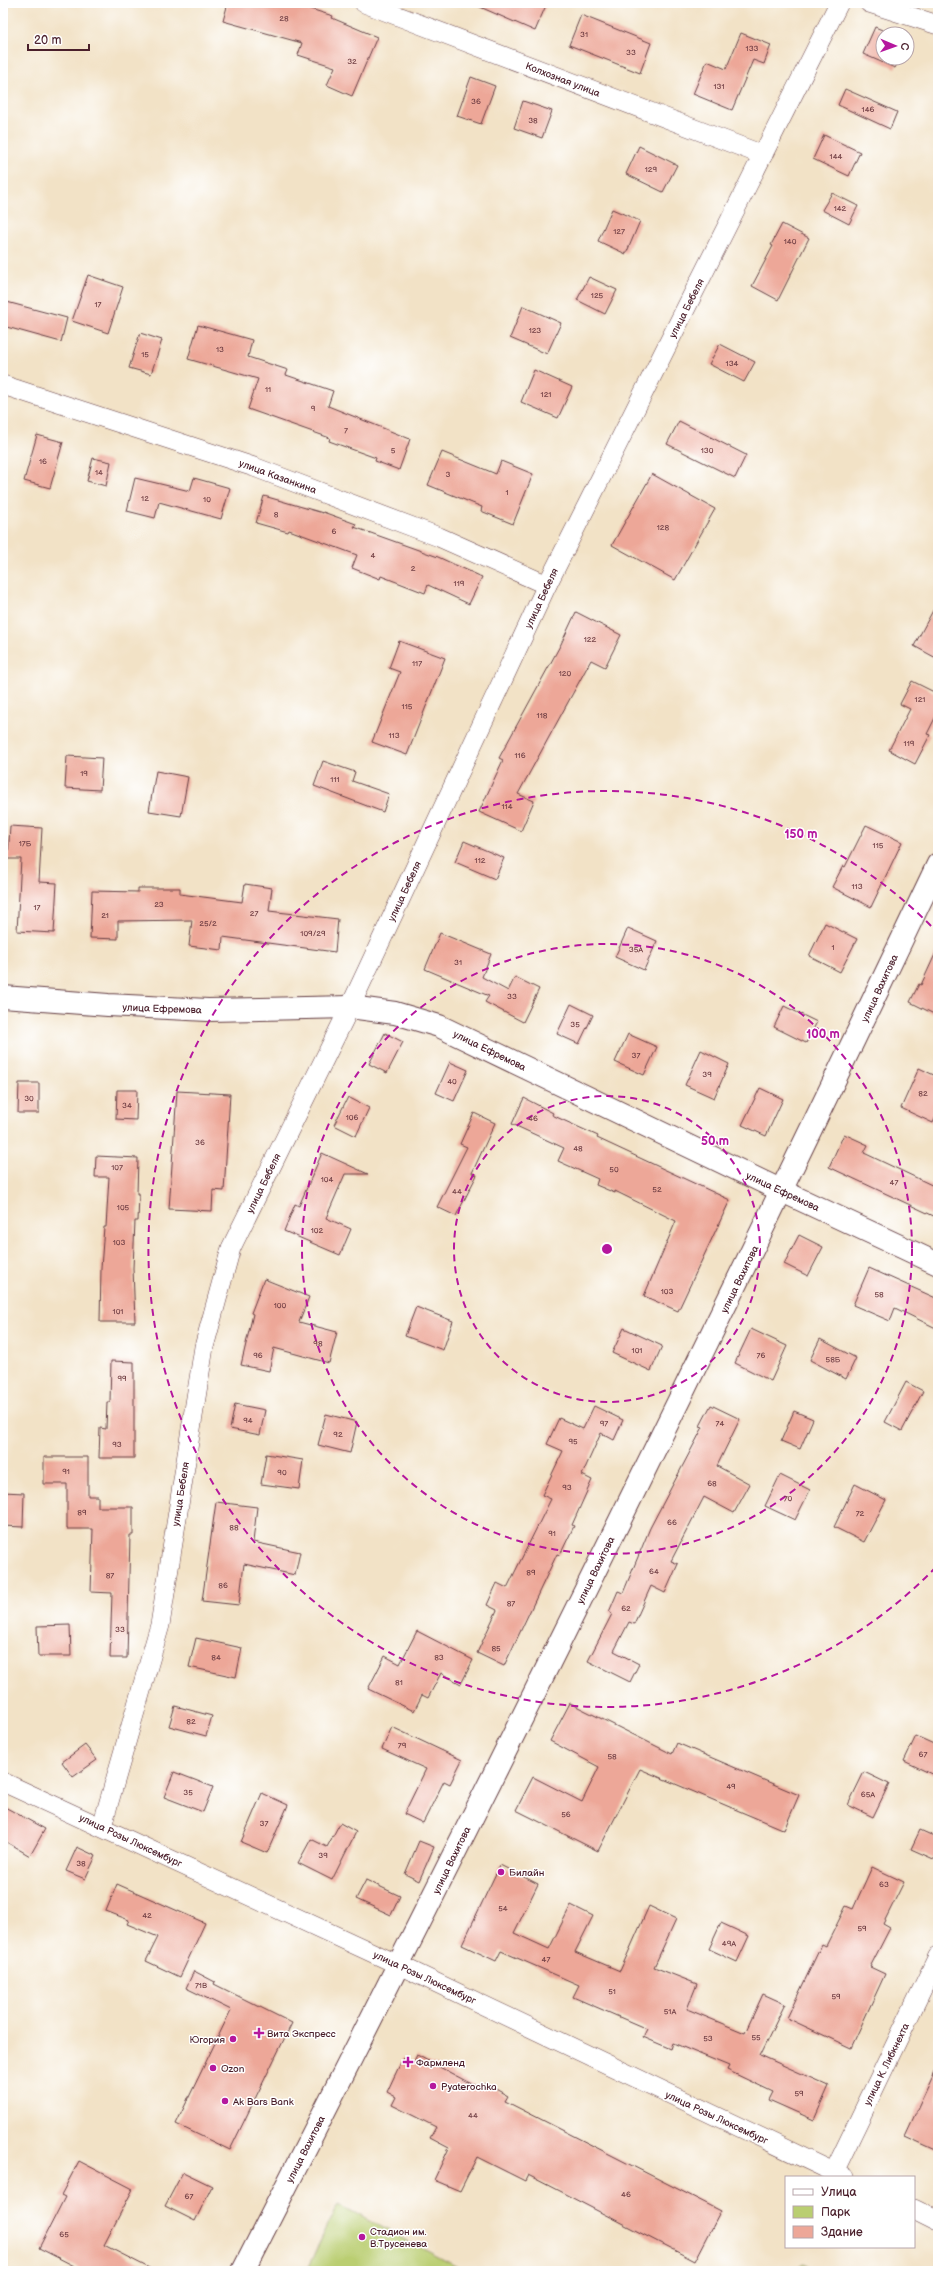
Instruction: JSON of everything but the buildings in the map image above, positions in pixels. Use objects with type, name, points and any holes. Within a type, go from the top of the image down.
[{"type":"main road","name":"улица Вахитова","points":[[243,2271],[399,1965],[782,1191],[938,864]]},
{"type":"main road","name":"улица Ефремова","points":[[3,997],[108,1005],[208,1010],[350,1007],[395,1013],[439,1026],[782,1191],[938,1264]]},
{"type":"street","name":"Колхозная улица","points":[[364,3],[762,155]]},
{"type":"street","name":"улица Бебеля","points":[[102,1826],[160,1625],[204,1347],[231,1248],[350,1007],[546,585],[839,3]]},
{"type":"street","points":[[869,3],[938,25]]},
{"type":"street","name":"улица Казанкина","points":[[3,385],[254,467],[439,537],[546,585]]},
{"type":"street","name":"улица Розы Люксембург","points":[[3,1782],[102,1826],[399,1965],[839,2175]]},
{"type":"street","name":"улица К. Либкнехта","points":[[839,2175],[938,1956]]},
{"type":"street","points":[[915,2210],[938,2221]]},
{"type":"green space","name":"Стадион им. В.Трусенева","points":[[338,2204],[465,2271],[306,2271]]},
{"type":"green space","points":[[803,2264],[818,2271],[794,2271]]},
{"type":"place","name":"Билайн","points":[[501,1872]]},
{"type":"place","name":"Вита Экспресс","points":[[259,2033]]},
{"type":"place","name":"Югория","points":[[233,2039]]},
{"type":"place","name":"Фармленд","points":[[408,2062]]},
{"type":"place","name":"Ozon","points":[[213,2068]]},
{"type":"place","name":"Pyaterochka","points":[[433,2086]]},
{"type":"place","name":"Ak Bars Bank","points":[[225,2101]]},
{"type":"place","name":"Стадион им. В.Трусенева","points":[[362,2237]]}]
